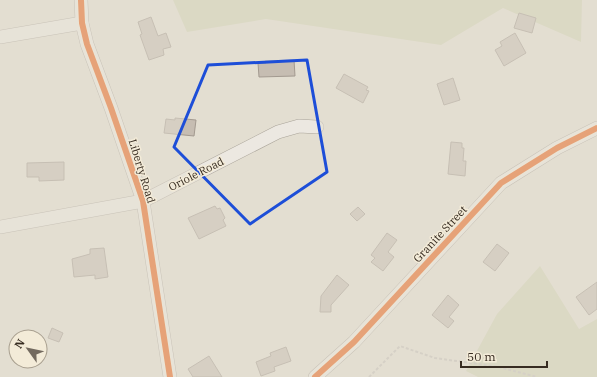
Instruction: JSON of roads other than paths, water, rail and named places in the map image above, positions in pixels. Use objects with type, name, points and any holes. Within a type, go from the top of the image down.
[{"type":"street","name":"Liberty Road","points":[[81,0],[82,23],[87,44],[143,201],[170,377]]},
{"type":"street","points":[[0,37],[82,23]]},
{"type":"street","name":"Oriole Road","points":[[0,227],[143,201],[278,132],[299,126],[317,127]]},
{"type":"street","name":"Granite Street","points":[[315,377],[354,342],[501,183],[557,148],[597,128]]}]
